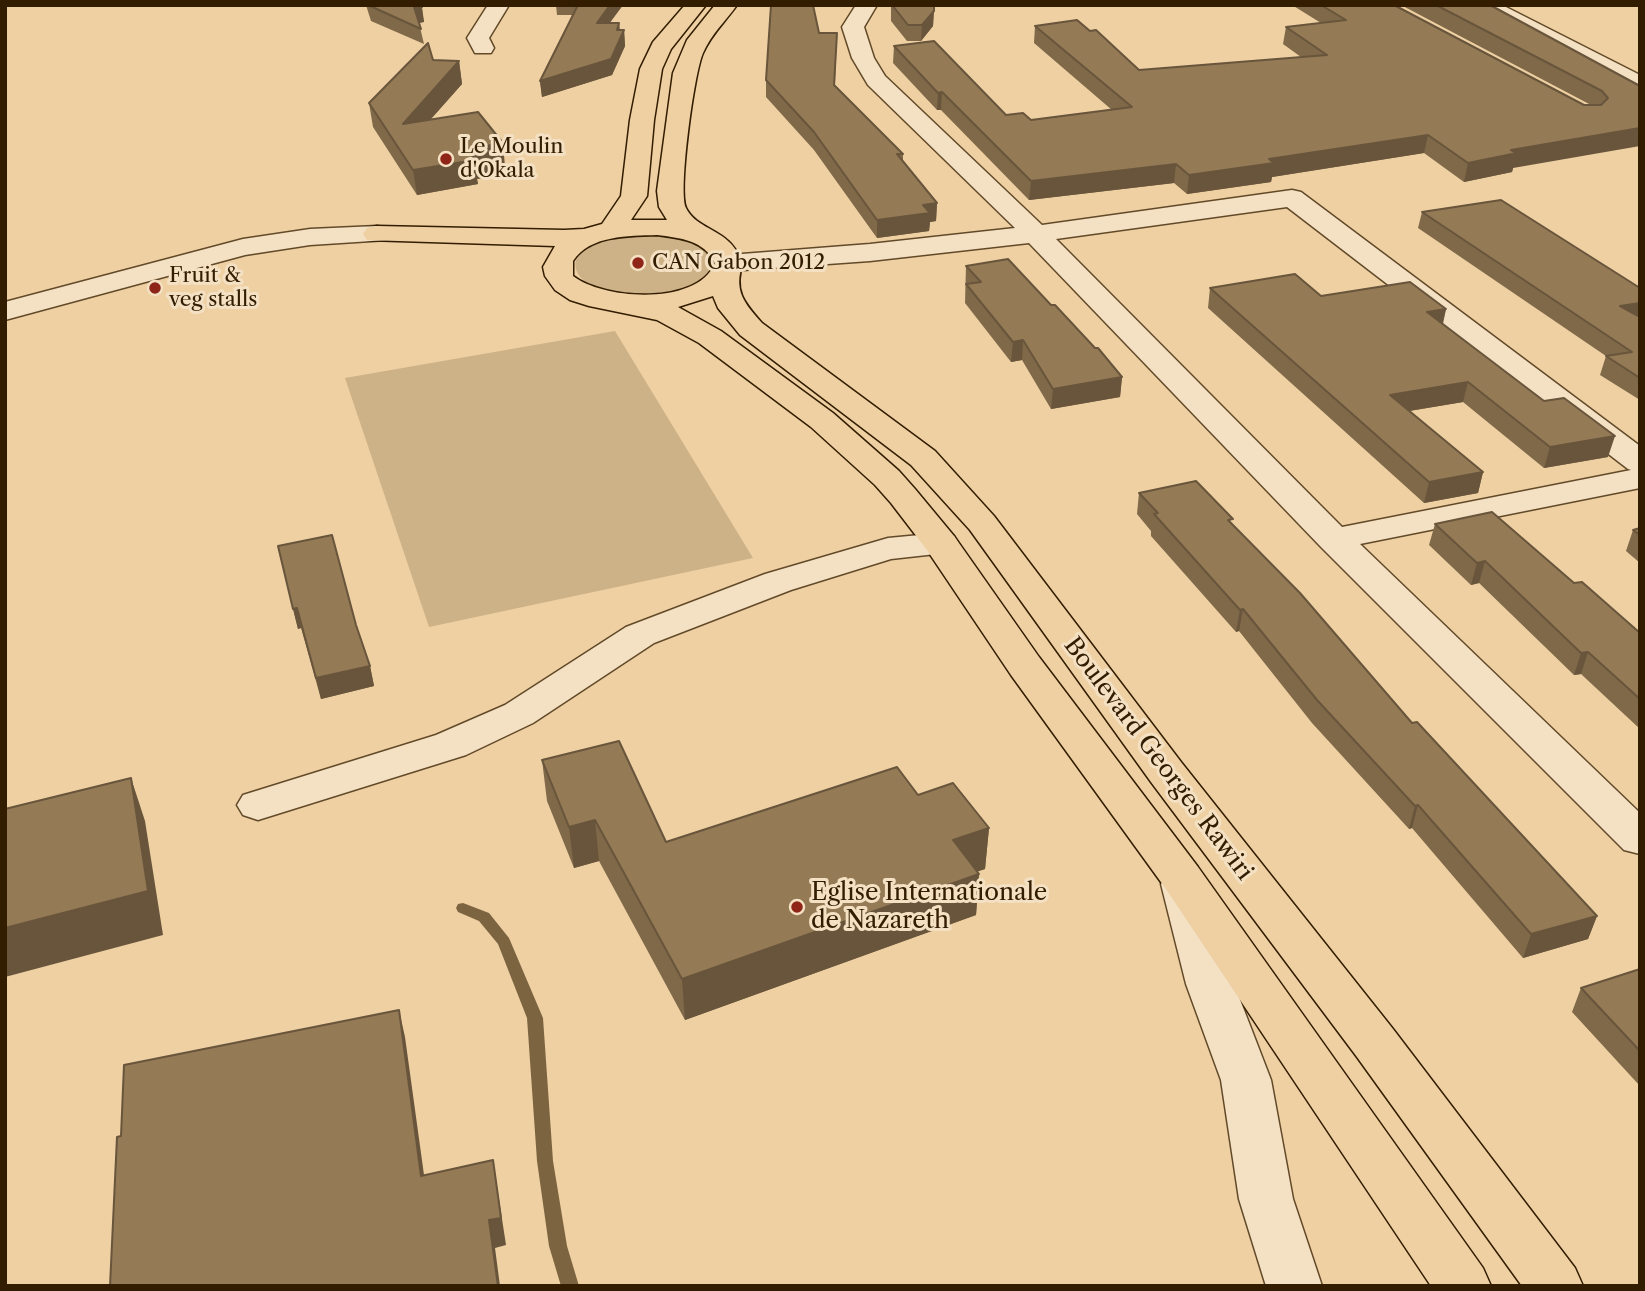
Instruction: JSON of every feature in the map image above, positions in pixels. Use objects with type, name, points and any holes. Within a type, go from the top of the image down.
[{"type":"main road","points":[[558,276],[557,265],[562,254],[601,234],[634,196],[642,120],[651,69],[661,47],[695,5]]},
{"type":"main road","points":[[377,234],[439,238],[517,252],[558,276],[580,294],[623,303],[654,303],[684,298],[708,288],[727,269],[726,251],[681,221],[670,200],[680,88],[692,51],[727,5]]},
{"type":"main road","points":[[377,234],[418,231],[529,238],[601,234],[657,227],[699,234]]},
{"type":"main road","name":"Boulevard Georges Rawiri","points":[[727,269],[728,302],[751,329],[923,458],[982,523],[1166,772],[1375,1043],[1556,1286]]},
{"type":"main road","name":"Boulevard Georges Rawiri","points":[[623,303],[667,313],[692,325],[822,420],[887,478],[941,544],[1025,666],[1182,878],[1463,1286]]},
{"type":"street","points":[[484,48],[478,38],[499,5]]},
{"type":"street","points":[[867,5],[853,27],[863,58],[876,80],[1037,235],[1334,539],[1640,839]]},
{"type":"street","points":[[1485,5],[1640,84]]},
{"type":"street","points":[[727,269],[1037,235],[1292,198],[1640,462]]},
{"type":"street","points":[[5,311],[197,257],[243,247],[310,237],[377,234]]},
{"type":"street","points":[[1334,539],[1640,478]]},
{"type":"street","points":[[258,805],[451,745],[519,714],[640,635],[778,582],[888,549],[941,544]]},
{"type":"street","points":[[1182,878],[1210,984],[1245,1080],[1266,1199],[1294,1286]]},
{"type":"shaded area","points":[[639,234],[678,238],[696,244],[712,257],[707,273],[691,285],[668,292],[641,294],[615,292],[593,286],[579,275],[576,259],[589,247],[605,240]]},
{"type":"shaded area","points":[[615,331],[753,558],[429,627],[345,378]]},
{"type":"building","points":[[368,5],[422,7],[414,7],[421,29]]},
{"type":"building","points":[[578,5],[610,5],[597,23],[619,23],[617,30],[624,30],[611,59],[540,81]]},
{"type":"building","points":[[771,5],[813,5],[819,33],[837,33],[834,85],[903,154],[897,154],[937,203],[923,205],[930,213],[877,220],[814,132],[766,80]]},
{"type":"building","points":[[892,5],[934,5],[934,11],[922,25],[908,25]]},
{"type":"building","points":[[1321,5],[1394,5],[1584,105],[1601,105],[1608,98],[1602,91],[1436,5],[1490,5],[1640,86],[1640,128],[1511,150],[1517,153],[1468,163],[1428,135],[1269,159],[1274,163],[1189,175],[1176,164],[1031,181],[942,92],[938,93],[894,46],[934,41],[1006,115],[1023,113],[1031,120],[1132,107],[1035,26],[1077,20],[1090,31],[1096,30],[1139,70],[1327,55],[1286,27],[1346,20]]},
{"type":"building","points":[[428,43],[433,60],[459,61],[403,124],[478,112],[503,143],[486,146],[491,152],[472,155],[475,160],[413,170],[369,103]]},
{"type":"building","points":[[1501,200],[1640,288],[1640,303],[1620,306],[1640,317],[1640,378],[1606,356],[1632,352],[1422,212]]},
{"type":"building","points":[[1008,259],[1051,305],[1055,305],[1095,348],[1098,348],[1122,377],[1053,389],[1023,340],[1013,342],[966,284],[981,282],[966,266]]},
{"type":"building","points":[[1295,274],[1321,296],[1410,282],[1446,309],[1427,312],[1544,401],[1564,398],[1615,436],[1550,447],[1468,382],[1390,395],[1483,472],[1429,482],[1210,288]]},
{"type":"building","points":[[1196,481],[1233,519],[1228,520],[1300,593],[1412,723],[1417,722],[1597,916],[1531,934],[1418,805],[1415,806],[1317,700],[1243,609],[1240,610],[1154,514],[1158,513],[1139,493]]},
{"type":"building","points":[[1492,512],[1574,583],[1582,582],[1640,633],[1640,699],[1588,652],[1581,653],[1485,561],[1477,563],[1435,524]]},
{"type":"building","points":[[332,535],[370,666],[316,678],[297,608],[293,609],[278,546]]},
{"type":"building","points":[[619,741],[666,842],[897,767],[918,795],[953,783],[989,828],[953,840],[979,874],[682,979],[595,820],[569,827],[542,760]]},
{"type":"building","points":[[131,778],[148,891],[5,928],[5,809]]},
{"type":"building","points":[[1640,969],[1640,1051],[1581,988]]},
{"type":"building","points":[[399,1010],[421,1176],[493,1160],[501,1218],[489,1220],[498,1286],[110,1286],[117,1137],[121,1136],[124,1065]]},
{"type":"waterway","points":[[463,908],[484,917],[504,942],[535,1018],[545,1161],[558,1246],[570,1286]]},
{"type":"place","name":"Le Moulin d'Okala","points":[[446,159]]},
{"type":"place","name":"CAN Gabon 2012","points":[[638,263]]},
{"type":"place","name":"Fruit & veg stalls","points":[[155,288]]},
{"type":"place","name":"Eglise Internationale de Nazareth","points":[[797,907]]}]
